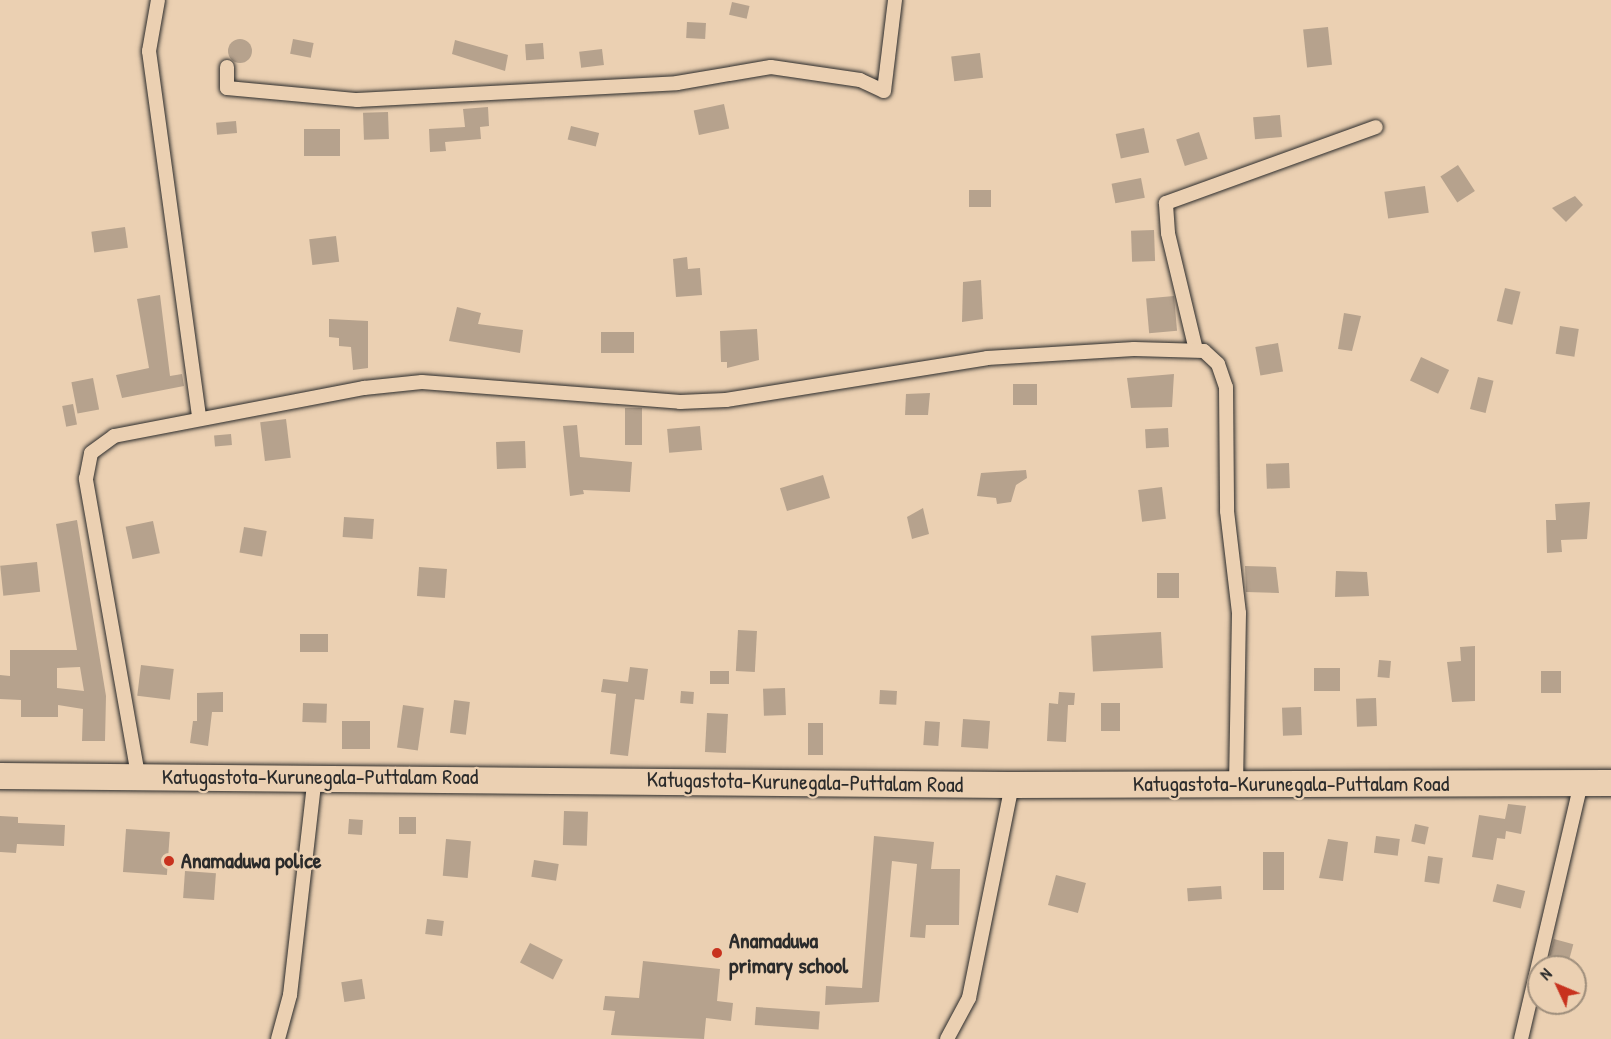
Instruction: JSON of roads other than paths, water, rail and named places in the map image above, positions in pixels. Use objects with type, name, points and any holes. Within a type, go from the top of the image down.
[{"type":"highway","name":"Katugastota-Kurunegala-Puttalam Road","points":[[0,776],[315,776],[1012,785],[1611,783]]},
{"type":"street","points":[[158,0],[148,51],[199,418]]},
{"type":"street","points":[[227,67],[227,88],[357,100],[677,83],[771,67],[860,80],[884,91],[895,0]]},
{"type":"street","points":[[1196,350],[1168,233],[1166,203],[1376,127]]},
{"type":"street","points":[[138,775],[86,479],[91,453],[114,436],[199,418],[422,382],[691,402],[987,358],[1196,350],[1218,364],[1226,387],[1227,511],[1239,613],[1236,784]]},
{"type":"street","points":[[278,1039],[290,995],[315,776]]},
{"type":"street","points":[[1521,1039],[1581,783]]},
{"type":"street","points":[[947,1039],[969,998],[1012,785]]},
{"type":"place","name":"Anamaduwa police","points":[[169,861]]},
{"type":"place","name":"Anamaduwa primary school","points":[[717,953]]}]
